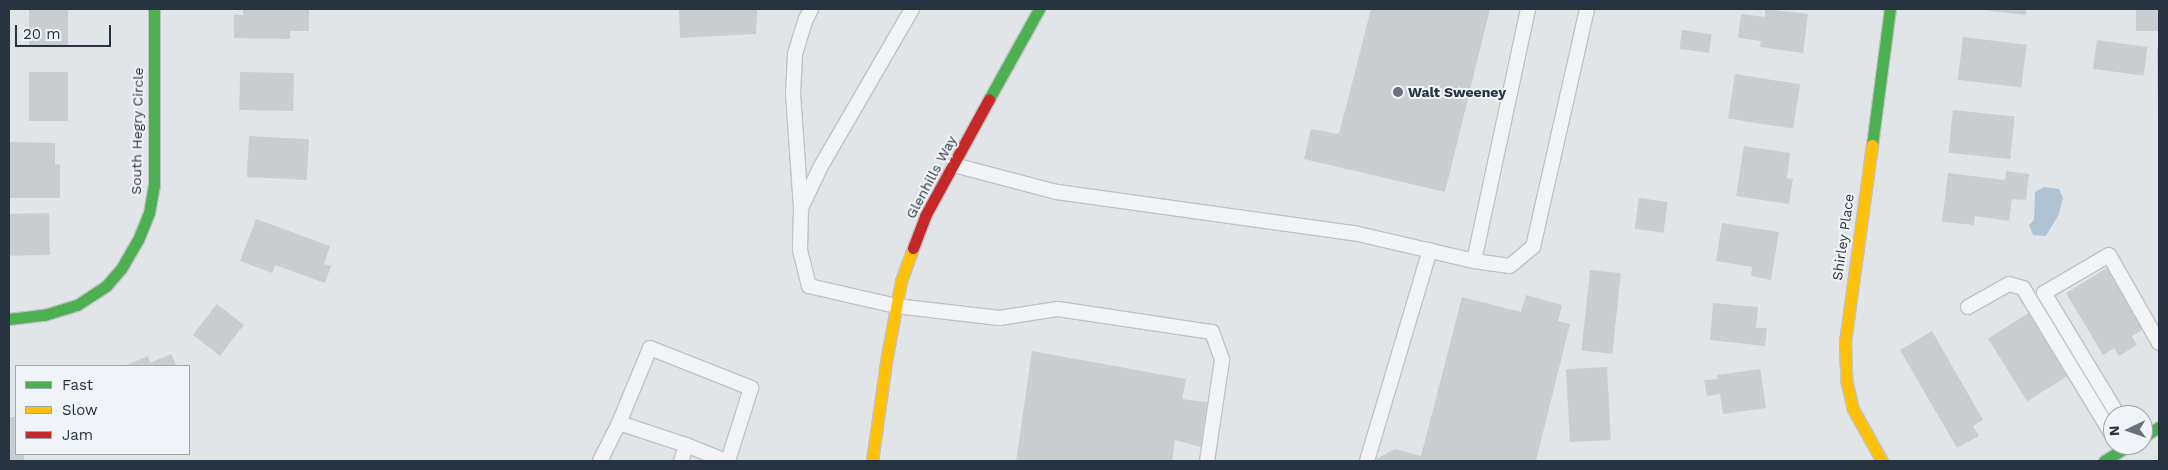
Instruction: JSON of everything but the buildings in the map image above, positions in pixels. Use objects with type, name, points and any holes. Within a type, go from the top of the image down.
[{"type":"street","name":"South Hegry Circle","points":[[9,319],[44,315],[77,306],[106,286],[122,269],[138,240],[149,213],[154,185],[154,9]]},
{"type":"street","name":"Glenhills Way","points":[[872,461],[901,281],[925,216],[1039,9]]},
{"type":"street","name":"Shirley Place","points":[[1878,460],[1853,409],[1846,379],[1845,341],[1890,9]]},
{"type":"lane","points":[[811,9],[795,54],[793,94],[801,208],[800,250],[809,286],[896,306],[999,318],[1058,309],[1212,332],[1222,360],[1206,461]]},
{"type":"lane","points":[[801,208],[820,168],[912,9]]},
{"type":"lane","points":[[1474,261],[1528,9]]},
{"type":"lane","points":[[954,165],[1057,192],[1354,233],[1474,261],[1510,266],[1534,247],[1587,9]]},
{"type":"lane","points":[[1367,461],[1430,250]]},
{"type":"lane","points":[[2112,405],[2044,293],[2109,255],[2159,343]]},
{"type":"lane","points":[[1968,307],[2009,284],[2023,288],[2103,420]]},
{"type":"lane","points":[[600,461],[619,422],[650,348],[751,388],[727,461],[619,422]]},
{"type":"lane","points":[[682,461],[686,445]]},
{"type":"water","points":[[2044,187],[2059,189],[2063,198],[2059,214],[2046,236],[2033,235],[2029,225],[2034,220],[2035,192]]},
{"type":"traffic: fast","points":[[9,319],[44,315],[77,305],[106,286],[121,269],[138,240],[149,213],[154,185],[154,9]]},
{"type":"traffic: fast","points":[[989,99],[1039,9]]},
{"type":"traffic: fast","points":[[1872,145],[1890,9]]},
{"type":"traffic: fast","points":[[2153,431],[2159,427]]},
{"type":"traffic: fast","points":[[2104,461],[2114,455]]},
{"type":"traffic: slow","points":[[1872,145],[1845,341],[1846,379],[1853,409],[1882,461]]},
{"type":"traffic: slow","points":[[872,461],[887,356],[901,281],[913,248]]},
{"type":"traffic: jam","points":[[913,248],[925,216],[989,99]]},
{"type":"place","name":"Walt Sweeney","points":[[1398,92]]}]
